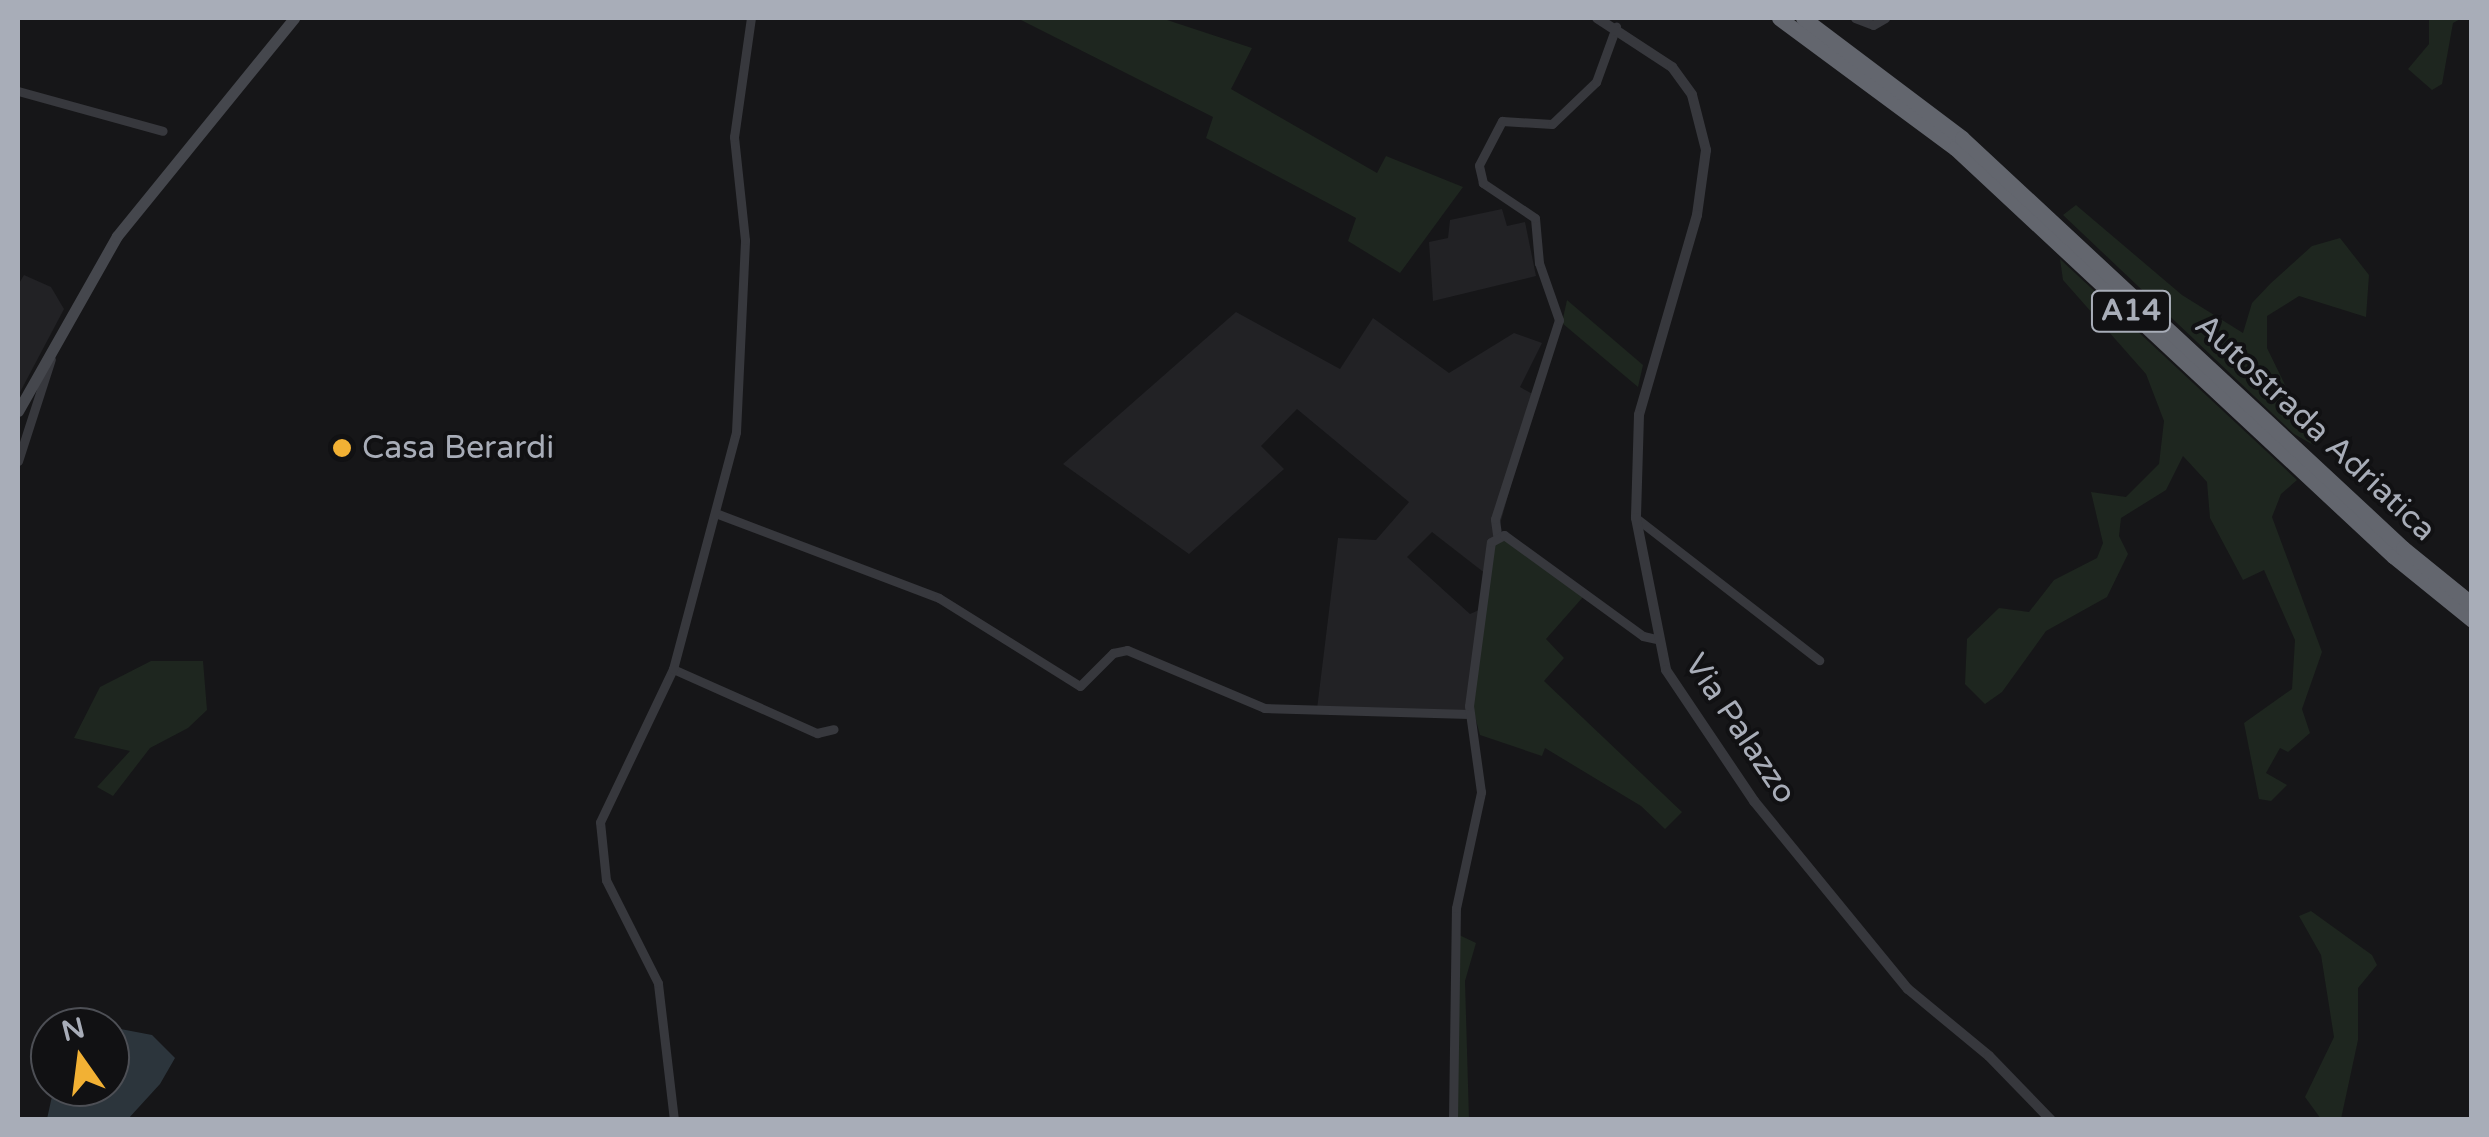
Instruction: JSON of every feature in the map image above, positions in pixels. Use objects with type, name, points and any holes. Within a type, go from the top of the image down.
[{"type":"highway","name":"Autostrada Adriatica","points":[[1779,18],[1955,148],[2379,544],[2472,620]]},
{"type":"highway","name":"Autostrada Adriatica","points":[[1803,18],[1974,148],[2402,548],[2472,604]]},
{"type":"main road","points":[[18,411],[125,226],[294,18]]},
{"type":"street","points":[[674,1120],[658,983],[611,894],[600,822],[673,669],[718,514],[736,432],[745,240],[734,137],[751,18]]},
{"type":"street","name":"Via Palazzo","points":[[1601,18],[1684,82],[1706,150],[1697,214],[1639,414],[1636,518],[1656,639],[1666,670],[1754,801],[1908,989],[1989,1056],[2051,1120]]},
{"type":"street","points":[[1856,18],[1873,26],[1885,18]]},
{"type":"street","points":[[1454,1120],[1456,908],[1472,857],[1481,792],[1469,714],[1497,534],[1494,518],[1559,320],[1539,262],[1535,218],[1483,183],[1479,165],[1502,121],[1552,124],[1596,82],[1616,27]]},
{"type":"street","points":[[18,91],[163,131]]},
{"type":"street","points":[[18,461],[51,356]]},
{"type":"street","points":[[718,514],[938,598],[1080,686],[1113,653],[1127,650],[1264,708],[1469,714]]},
{"type":"street","points":[[1636,518],[1819,660]]},
{"type":"street","points":[[1497,534],[1643,636],[1656,639]]},
{"type":"street","points":[[673,669],[817,733],[834,729]]},
{"type":"shaded area","points":[[1017,18],[1161,18],[1252,48],[1231,89],[1377,173],[1386,156],[1463,187],[1400,273],[1348,241],[1356,218],[1206,138],[1213,117]]},
{"type":"shaded area","points":[[2429,18],[2462,18],[2453,23],[2442,84],[2432,90],[2408,69],[2429,44]]},
{"type":"shaded area","points":[[2076,205],[2182,295],[2243,333],[2252,303],[2271,283],[2312,246],[2340,238],[2369,275],[2366,317],[2299,296],[2267,316],[2267,348],[2315,446],[2294,434],[2063,215]]},
{"type":"shaded area","points":[[1502,209],[1507,226],[1525,222],[1536,276],[1433,301],[1429,242],[1448,238],[1450,220]]},
{"type":"shaded area","points":[[2060,259],[2297,480],[2281,494],[2272,517],[2322,652],[2302,709],[2310,733],[2288,752],[2280,748],[2266,773],[2287,785],[2271,801],[2259,799],[2244,723],[2292,689],[2295,640],[2264,570],[2243,580],[2210,518],[2207,482],[2183,456],[2166,490],[2121,518],[2119,536],[2128,554],[2107,597],[2046,631],[2002,692],[1985,704],[1965,684],[1967,639],[1999,608],[2029,612],[2054,580],[2097,558],[2103,543],[2091,492],[2126,497],[2159,464],[2164,421],[2146,374],[2063,280]]},
{"type":"shaded area","points":[[24,275],[51,287],[64,309],[18,396],[18,285]]},
{"type":"shaded area","points":[[1567,300],[1643,365],[1638,387],[1562,323]]},
{"type":"shaded area","points":[[1236,312],[1340,369],[1373,318],[1449,373],[1514,333],[1542,343],[1520,387],[1536,396],[1486,574],[1432,532],[1407,557],[1470,614],[1479,610],[1466,712],[1317,709],[1338,538],[1376,540],[1409,502],[1297,409],[1261,446],[1284,469],[1189,554],[1063,464]]},
{"type":"shaded area","points":[[1502,537],[1583,597],[1546,639],[1564,658],[1544,681],[1682,812],[1665,829],[1641,806],[1545,748],[1542,756],[1480,735],[1473,709],[1495,542]]},
{"type":"shaded area","points":[[151,661],[203,661],[207,710],[188,728],[150,748],[113,796],[97,787],[130,751],[74,738],[100,687]]},
{"type":"shaded area","points":[[2311,911],[2372,955],[2377,965],[2358,988],[2358,1040],[2341,1119],[2321,1119],[2305,1097],[2334,1037],[2321,955],[2299,916]]},
{"type":"shaded area","points":[[1457,934],[1476,943],[1465,981],[1469,1119],[1455,1120]]},
{"type":"shaded area","points":[[130,1031],[152,1035],[175,1058],[160,1084],[128,1119],[47,1119],[50,1107],[130,1107]]},
{"type":"place","name":"Casa Berardi","points":[[342,448]]}]
